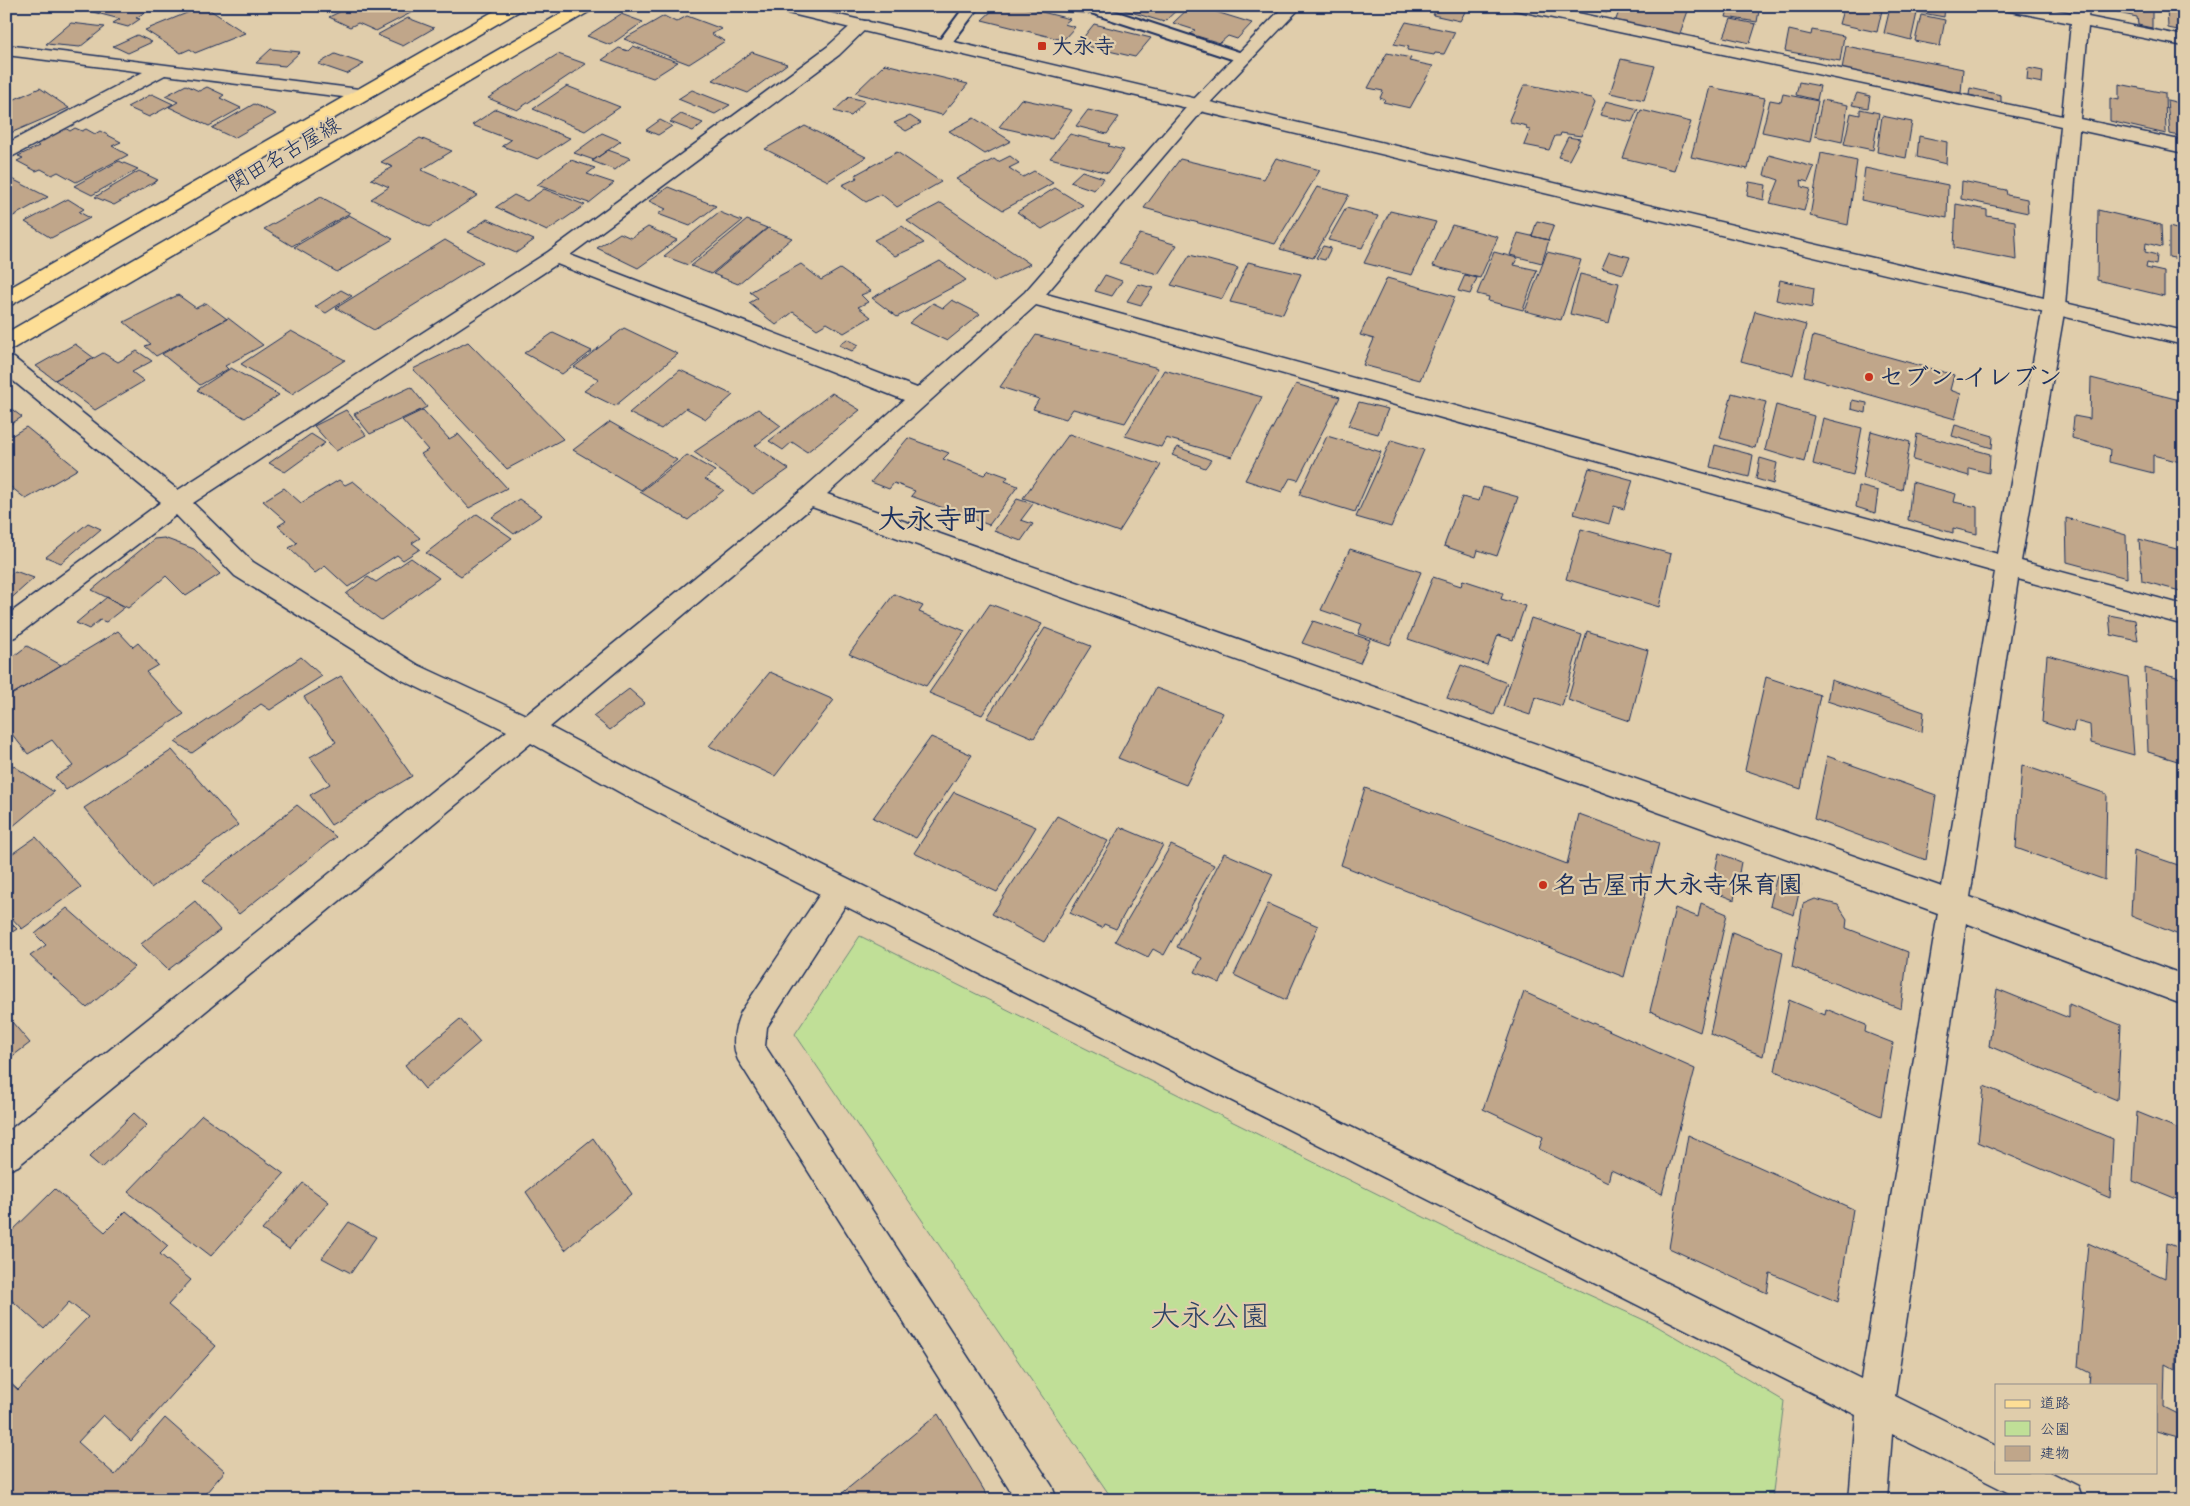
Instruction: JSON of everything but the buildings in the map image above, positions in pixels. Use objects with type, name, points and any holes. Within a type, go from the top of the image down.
[{"type":"main road","name":"関田名古屋線","points":[[6,299],[358,94],[515,6]]},
{"type":"main road","name":"関田名古屋線","points":[[6,343],[586,6]]},
{"type":"street","points":[[779,6],[2184,338]]},
{"type":"street","points":[[6,1154],[529,729],[809,497],[921,398],[1032,297],[1197,106],[1294,6]]},
{"type":"street","points":[[1520,6],[2184,147]]},
{"type":"street","points":[[2010,6],[2081,13],[2184,41]]},
{"type":"street","points":[[1868,1500],[1875,1405],[2008,566],[2054,307],[2081,13]]},
{"type":"street","points":[[6,630],[177,502],[555,256],[833,51],[862,25]]},
{"type":"street","points":[[6,50],[159,71],[358,94]]},
{"type":"street","points":[[6,152],[159,71]]},
{"type":"street","points":[[555,256],[921,398]]},
{"type":"street","points":[[1032,297],[2184,615]]},
{"type":"street","points":[[6,362],[177,502],[244,569],[409,672],[529,729],[649,794],[1995,1465]]},
{"type":"street","points":[[809,497],[1014,568],[1954,905],[2184,990]]},
{"type":"street","points":[[840,888],[752,1023],[750,1049],[1038,1500]]},
{"type":"street","points":[[2013,1474],[2064,1500]]},
{"type":"lane","points":[[943,45],[973,6]]},
{"type":"lane","points":[[1064,6],[1090,8],[1243,58]]},
{"type":"green space","name":"大永公園","points":[[860,936],[1484,1247],[1655,1325],[1784,1401],[1772,1500],[1113,1500],[795,1034]]},
{"type":"place","name":"大永寺","points":[[1042,46]]},
{"type":"place","name":"セブン-イレブン","points":[[1869,377]]},
{"type":"place","name":"名古屋市大永寺保育園","points":[[1543,885]]},
{"type":"district","name":"大永寺町","points":[[934,518]]}]
